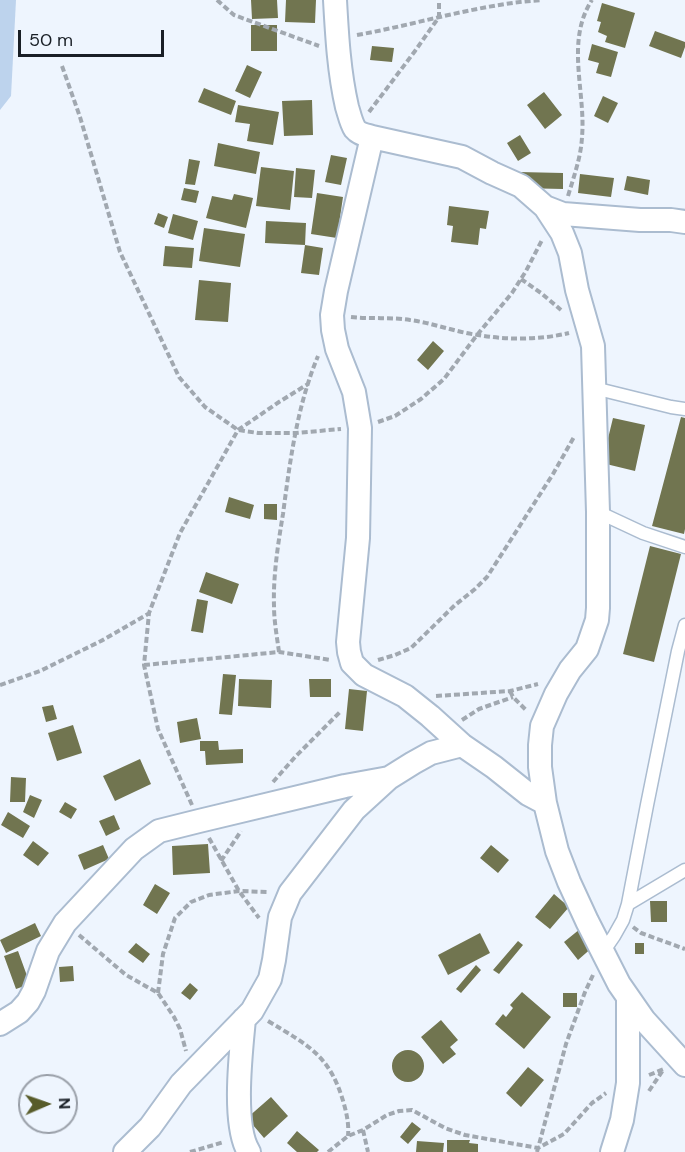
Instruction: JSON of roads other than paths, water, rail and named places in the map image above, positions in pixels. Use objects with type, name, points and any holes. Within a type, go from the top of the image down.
[{"type":"street","points":[[335,0],[337,42],[345,96],[349,114],[363,133],[462,157],[521,186],[553,212],[570,253],[577,290],[593,346],[598,512],[597,620],[587,650],[570,670],[555,694],[542,726],[540,767],[545,803],[557,851],[582,911],[619,984],[644,1020],[682,1058]]},
{"type":"street","points":[[363,133],[336,291],[333,322],[337,349],[354,392],[360,428],[358,538],[349,652],[354,665],[364,675],[405,696],[454,738],[528,794],[545,803]]},
{"type":"street","points":[[553,212],[605,218],[685,222]]},
{"type":"street","points":[[125,1152],[150,1127],[181,1084],[248,1015],[270,979],[280,917],[290,892],[354,810],[389,778],[454,738]]},
{"type":"street","points":[[0,1024],[19,1012],[28,1002],[48,951],[65,922],[134,849],[159,831],[345,786],[389,778]]},
{"type":"street","points":[[612,1152],[622,1120],[628,1083],[628,997]]},
{"type":"street","points":[[245,1144],[239,1100],[248,1015]]},
{"type":"lane","points":[[594,388],[685,409]]},
{"type":"lane","points":[[598,512],[643,533],[685,547]]},
{"type":"lane","points":[[603,952],[623,920],[628,904],[685,625]]},
{"type":"lane","points":[[628,904],[685,870]]}]
